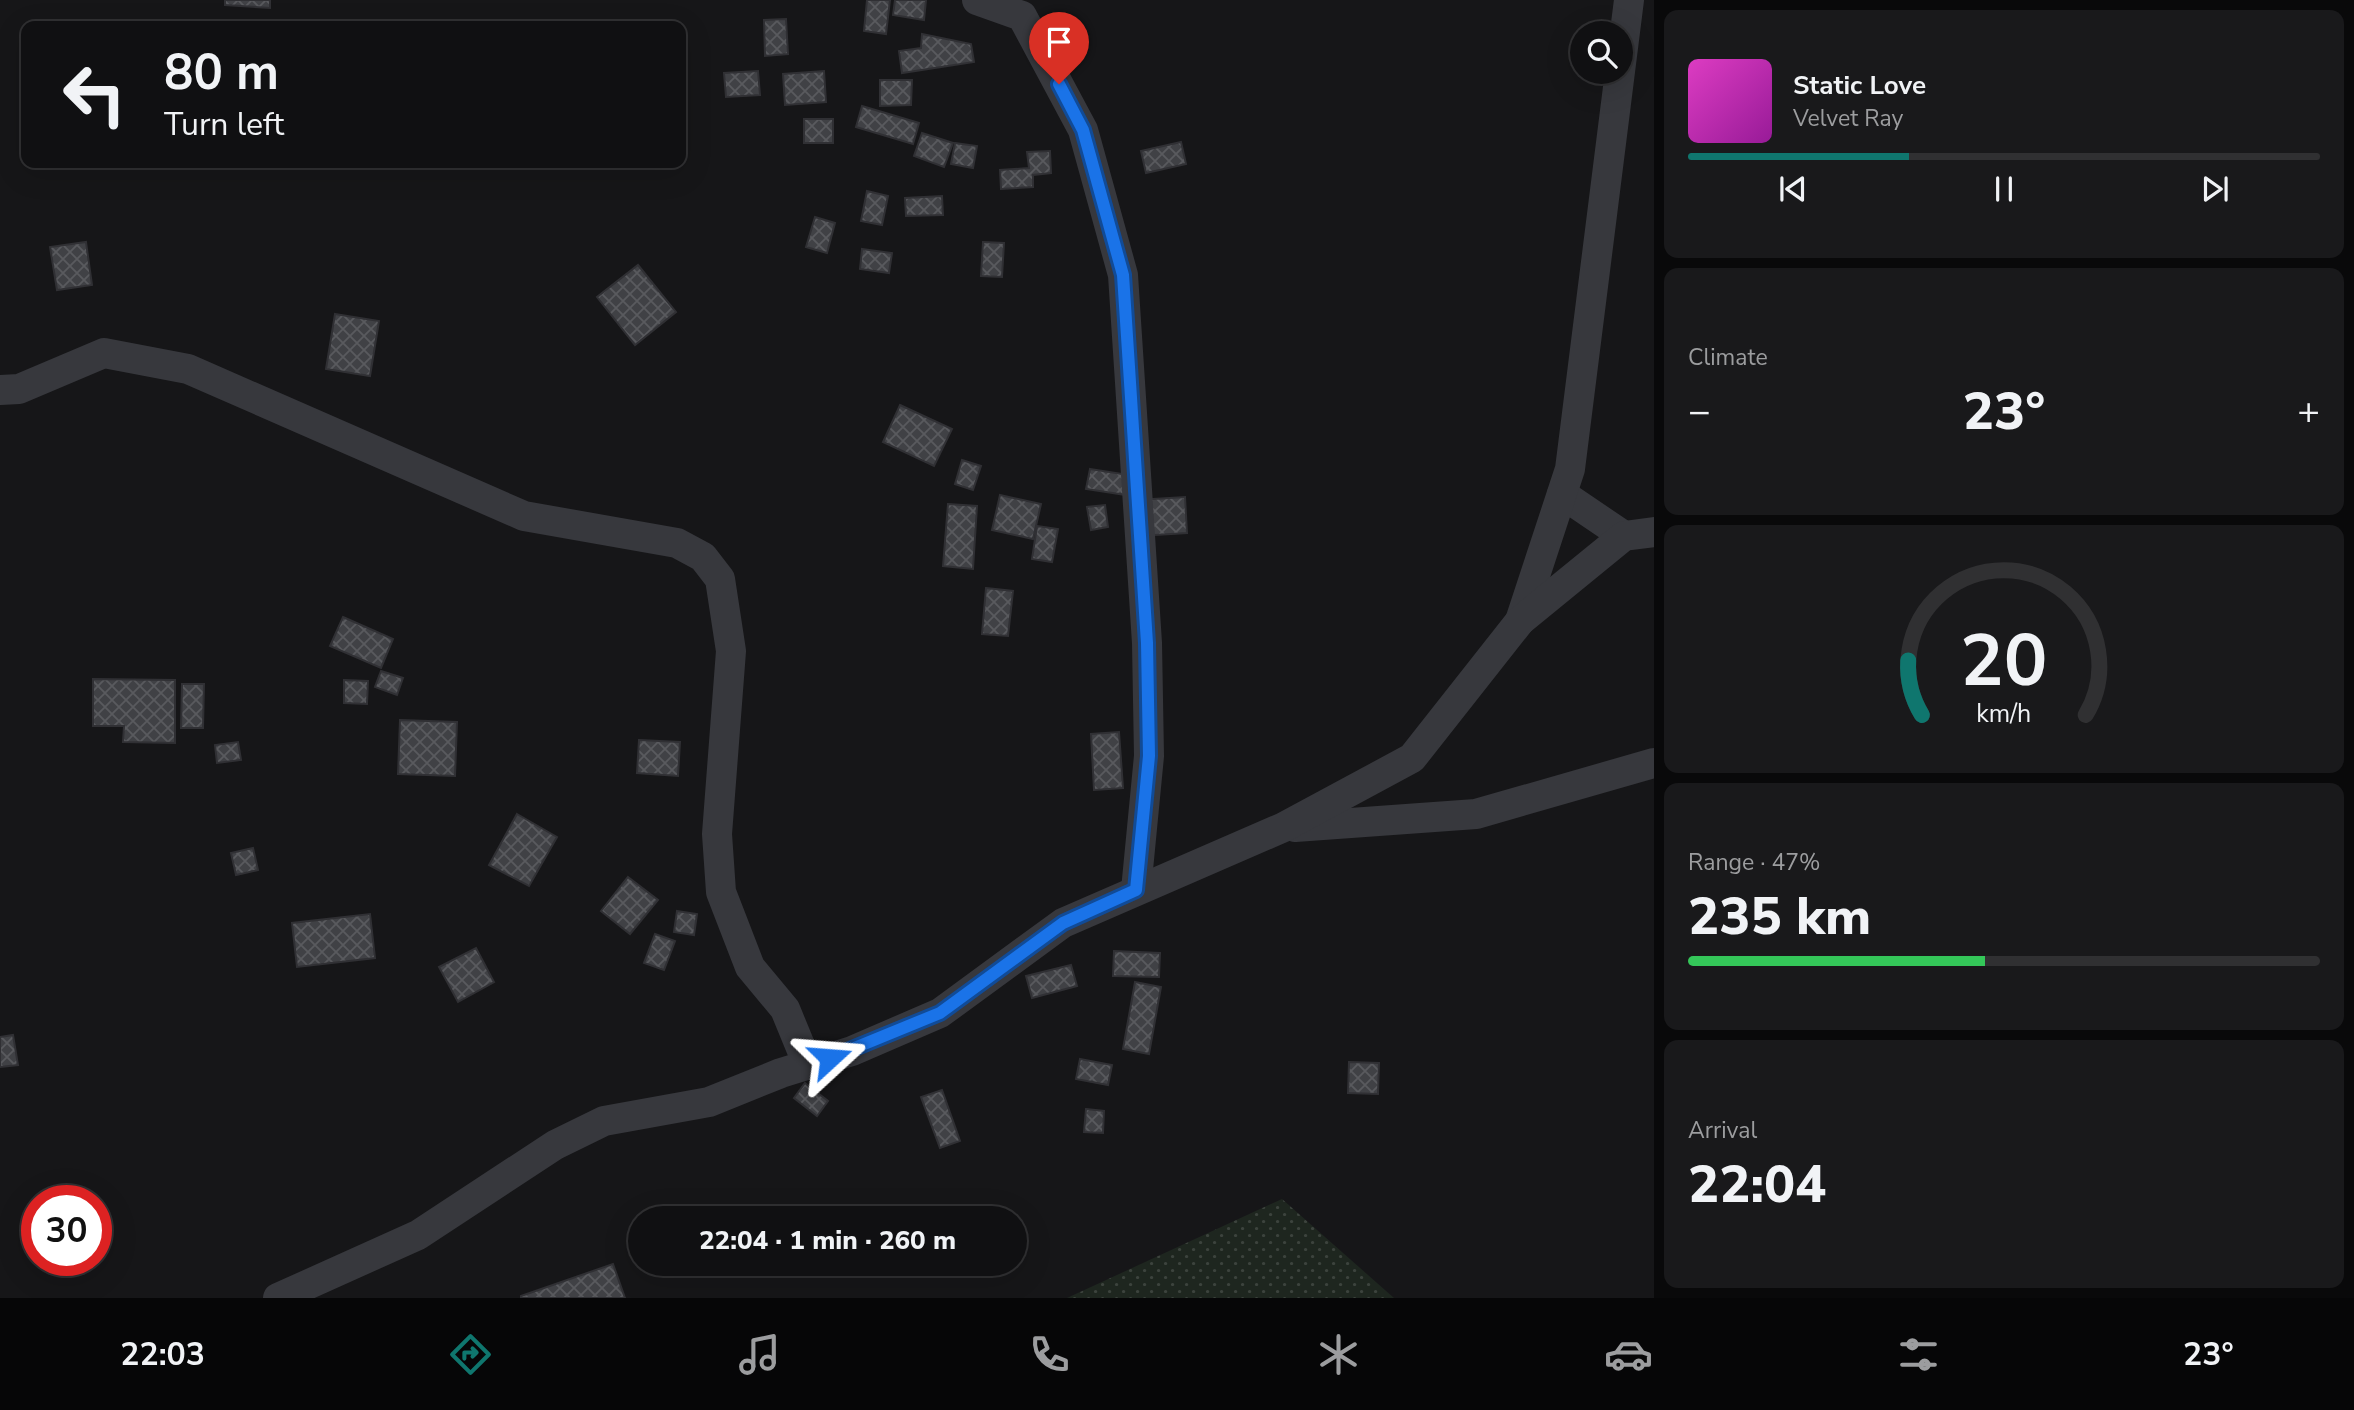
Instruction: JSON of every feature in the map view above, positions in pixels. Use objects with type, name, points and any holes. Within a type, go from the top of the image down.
[{"type":"street","points":[[977,0],[1022,16],[1053,73],[1083,130],[1123,275],[1147,643],[1149,756],[1136,890]]},
{"type":"street","points":[[1521,621],[1570,469],[1629,0]]},
{"type":"street","points":[[0,390],[19,389],[104,353],[188,369],[524,516],[677,543],[703,556],[720,579],[732,651],[718,834],[721,892],[750,967],[785,1009],[808,1065]]},
{"type":"street","points":[[1562,495],[1624,536]]},
{"type":"street","points":[[278,1298],[418,1236],[555,1145],[604,1121],[709,1102],[852,1051],[940,1013],[1063,923],[1284,827],[1412,758],[1521,621],[1624,536],[1654,531]]},
{"type":"street","points":[[1284,827],[1476,814],[1654,763]]},
{"type":"shaded area","points":[[1282,1199],[1394,1298],[1067,1298]]},
{"type":"building","points":[[225,0],[270,0],[270,8],[225,5]]},
{"type":"building","points":[[867,0],[890,0],[886,34],[864,31]]},
{"type":"building","points":[[895,0],[926,0],[924,20],[893,15]]},
{"type":"building","points":[[786,19],[788,54],[765,56],[764,20]]},
{"type":"building","points":[[922,34],[971,44],[974,62],[902,73],[899,51],[921,48]]},
{"type":"building","points":[[758,71],[760,95],[726,97],[724,73]]},
{"type":"building","points":[[824,71],[826,102],[785,105],[783,74]]},
{"type":"building","points":[[880,80],[912,80],[911,105],[880,106]]},
{"type":"building","points":[[862,106],[919,123],[913,144],[856,127]]},
{"type":"building","points":[[804,119],[833,119],[833,143],[804,143]]},
{"type":"building","points":[[922,133],[953,143],[944,167],[914,156]]},
{"type":"building","points":[[1181,142],[1186,164],[1146,173],[1141,151]]},
{"type":"building","points":[[955,143],[977,146],[973,168],[951,164]]},
{"type":"building","points":[[1050,151],[1051,173],[1033,175],[1033,187],[1001,189],[1000,170],[1029,168],[1027,152]]},
{"type":"building","points":[[867,191],[888,196],[882,225],[861,221]]},
{"type":"building","points":[[942,196],[943,215],[906,216],[905,198]]},
{"type":"building","points":[[815,217],[835,223],[827,253],[806,247]]},
{"type":"building","points":[[86,242],[92,285],[57,290],[50,247]]},
{"type":"building","points":[[983,242],[1004,243],[1002,277],[981,276]]},
{"type":"building","points":[[862,249],[892,253],[889,273],[860,269]]},
{"type":"building","points":[[638,265],[676,312],[635,345],[597,297]]},
{"type":"building","points":[[335,314],[379,321],[370,376],[326,369]]},
{"type":"building","points":[[900,405],[952,429],[934,466],[883,442]]},
{"type":"building","points":[[962,460],[981,466],[973,490],[955,484]]},
{"type":"building","points":[[1090,469],[1129,475],[1126,495],[1086,489]]},
{"type":"building","points":[[1000,495],[1041,504],[1033,539],[992,530]]},
{"type":"building","points":[[1185,497],[1187,533],[1139,536],[1137,500]]},
{"type":"building","points":[[948,504],[977,506],[973,569],[943,566]]},
{"type":"building","points":[[1105,505],[1108,527],[1091,530],[1087,507]]},
{"type":"building","points":[[1037,526],[1058,529],[1052,562],[1032,559]]},
{"type":"building","points":[[986,588],[1013,591],[1008,636],[982,634]]},
{"type":"building","points":[[343,617],[393,639],[381,668],[330,646]]},
{"type":"building","points":[[381,671],[403,678],[397,695],[375,687]]},
{"type":"building","points":[[93,679],[175,680],[175,743],[123,742],[124,726],[93,726]]},
{"type":"building","points":[[344,680],[368,681],[367,704],[344,703]]},
{"type":"building","points":[[182,684],[204,684],[203,728],[181,728]]},
{"type":"building","points":[[400,720],[457,722],[455,776],[398,774]]},
{"type":"building","points":[[1119,732],[1123,788],[1094,790],[1091,734]]},
{"type":"building","points":[[639,740],[680,742],[678,776],[637,773]]},
{"type":"building","points":[[238,742],[241,760],[217,763],[215,745]]},
{"type":"building","points":[[517,814],[557,837],[529,886],[489,865]]},
{"type":"building","points":[[253,848],[258,870],[236,875],[231,853]]},
{"type":"building","points":[[628,877],[658,900],[630,934],[601,911]]},
{"type":"building","points":[[677,911],[697,914],[694,935],[674,932]]},
{"type":"building","points":[[370,914],[375,958],[297,967],[292,923]]},
{"type":"building","points":[[655,934],[675,941],[664,970],[644,963]]},
{"type":"building","points":[[476,948],[494,982],[458,1002],[439,967]]},
{"type":"building","points":[[1114,951],[1160,953],[1159,977],[1113,976]]},
{"type":"building","points":[[1071,965],[1077,986],[1032,998],[1026,976]]},
{"type":"building","points":[[1135,982],[1161,987],[1149,1054],[1123,1049]]},
{"type":"building","points":[[13,1035],[18,1065],[0,1067],[0,1037]]},
{"type":"building","points":[[1080,1059],[1112,1065],[1108,1085],[1076,1079]]},
{"type":"building","points":[[1349,1062],[1379,1063],[1378,1094],[1348,1093]]},
{"type":"building","points":[[805,1083],[828,1101],[817,1116],[794,1098]]},
{"type":"building","points":[[942,1090],[960,1141],[940,1148],[921,1097]]},
{"type":"building","points":[[1086,1109],[1104,1111],[1103,1133],[1084,1132]]},
{"type":"building","points":[[613,1264],[625,1298],[521,1298],[521,1296]]},
{"type":"route","points":[[830,1058],[940,1013],[1063,923],[1136,890],[1149,756],[1147,643],[1123,275],[1083,130],[1059,84]]}]
